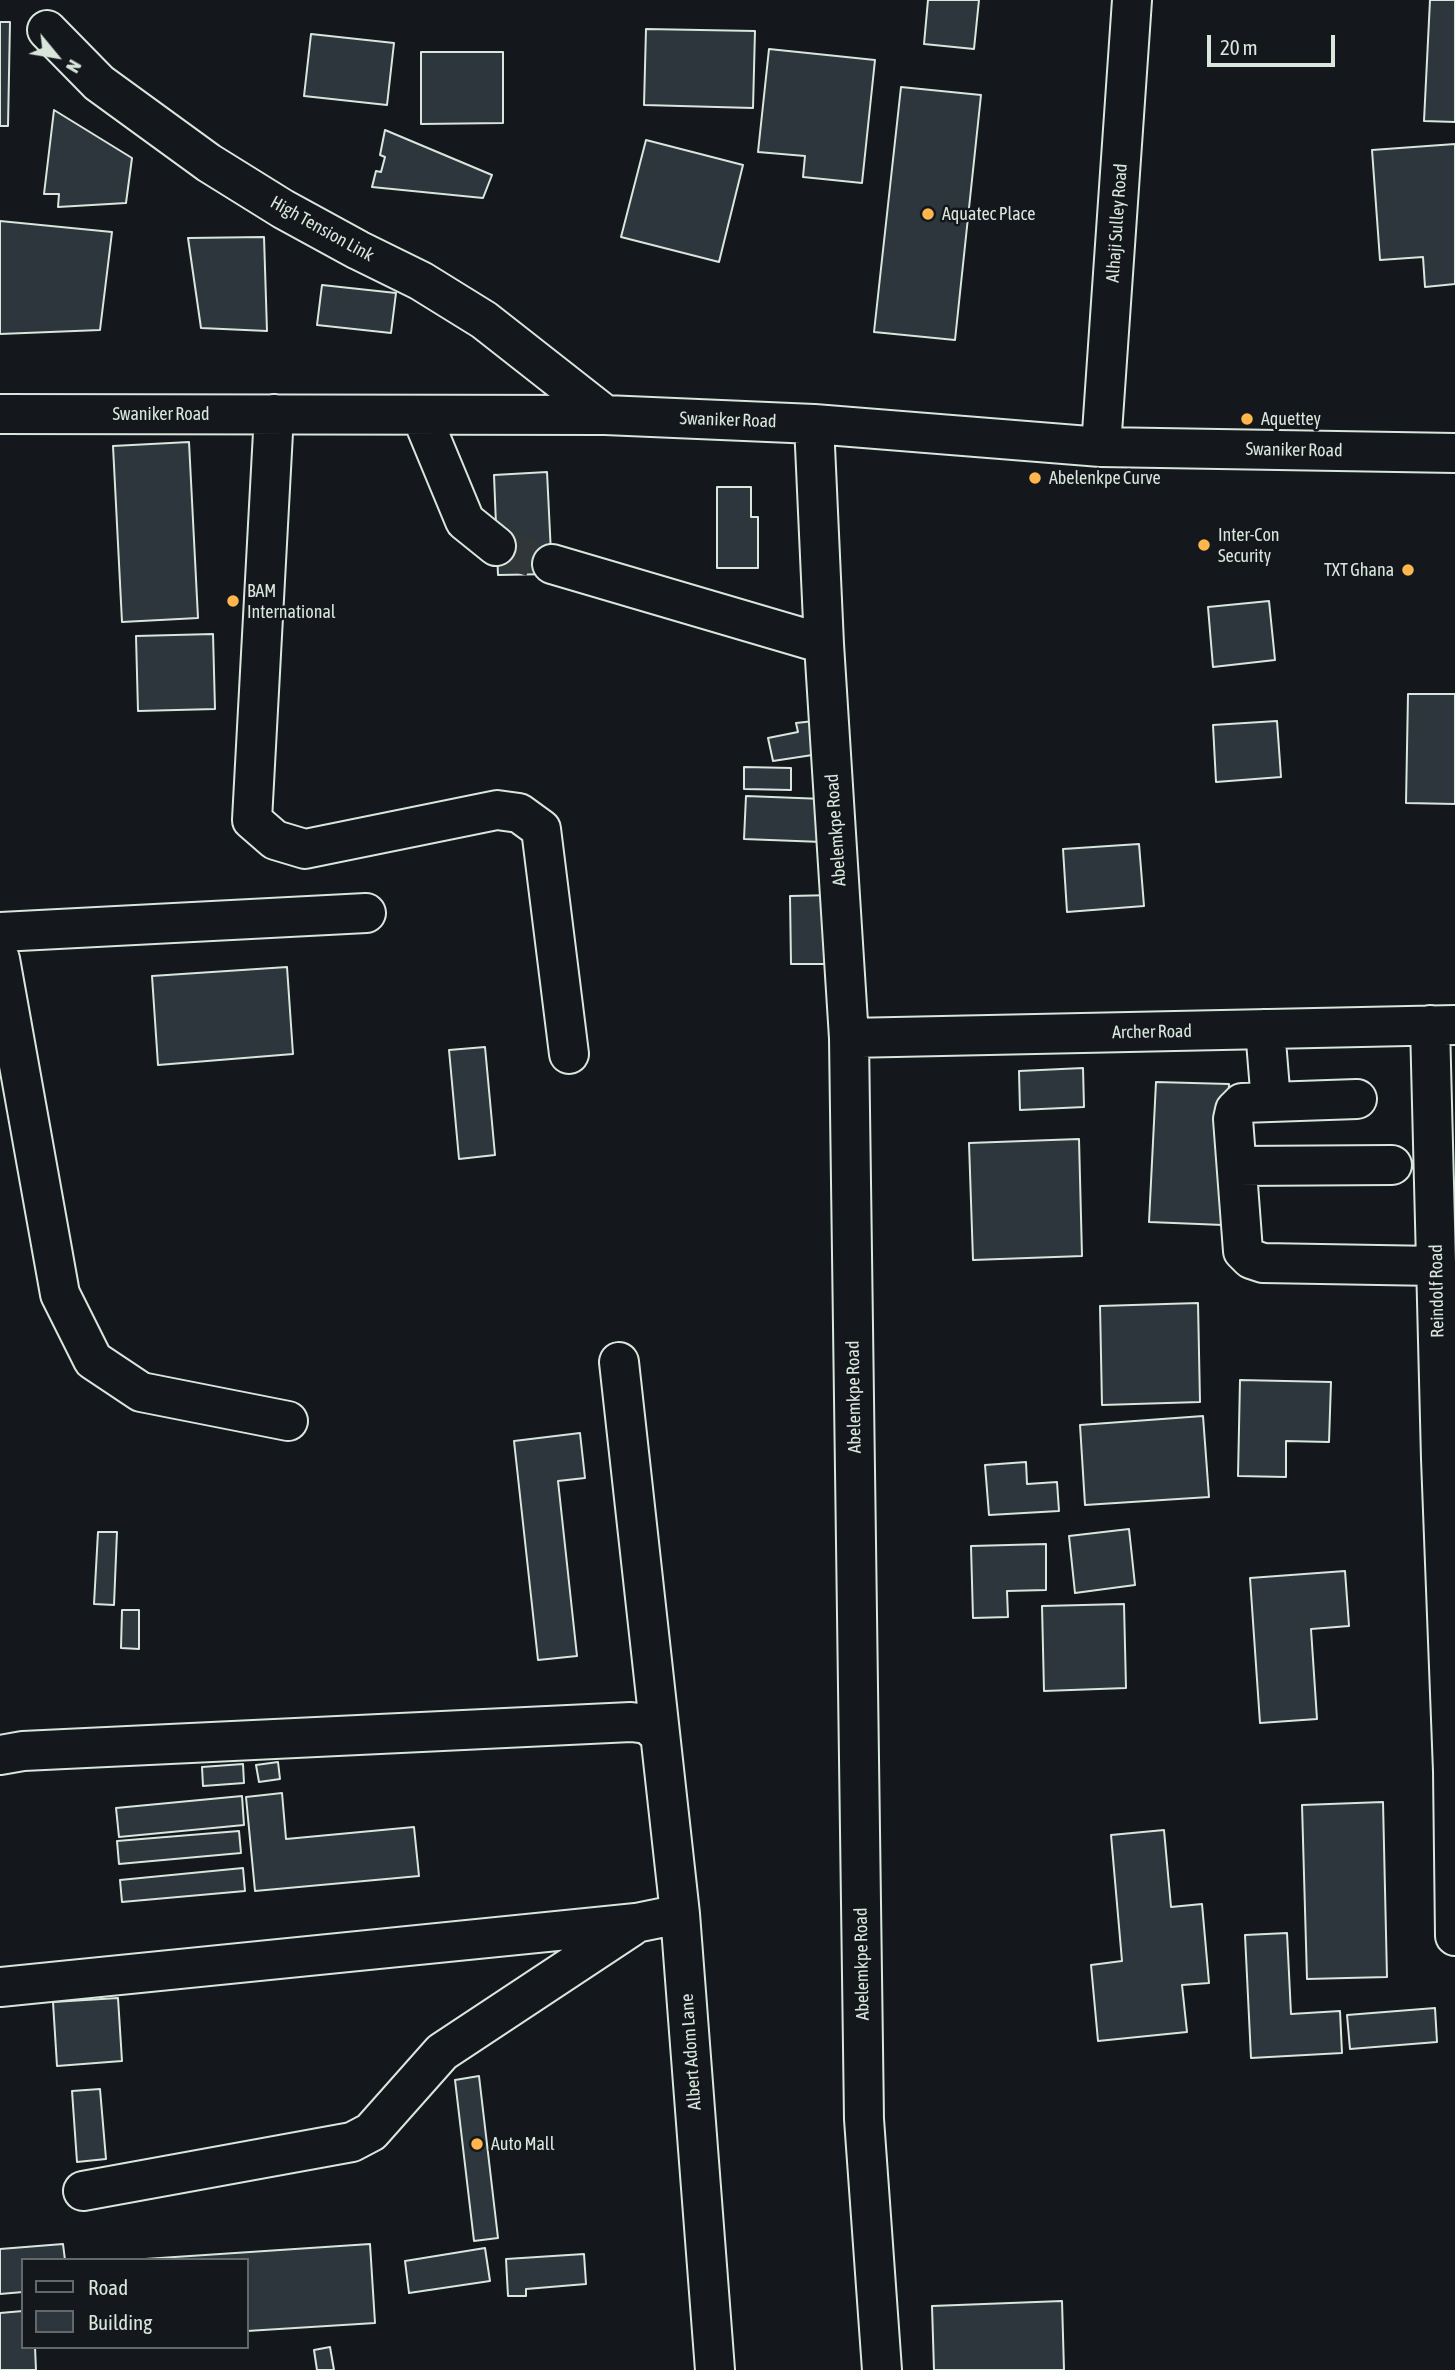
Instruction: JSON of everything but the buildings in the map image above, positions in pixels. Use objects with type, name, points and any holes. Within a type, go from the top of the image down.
[{"type":"street","name":"Alhaji Sulley Road","points":[[1101,447],[1132,0]]},
{"type":"street","name":"High Tension Link","points":[[47,30],[99,83],[209,163],[283,209],[421,281],[484,320],[605,415]]},
{"type":"street","name":"Swaniker Road","points":[[0,414],[605,415],[814,424],[1101,447],[1455,453]]},
{"type":"street","points":[[274,414],[252,820],[275,840],[305,849],[497,810],[520,813],[541,829],[569,1054]]},
{"type":"street","points":[[421,415],[465,522],[496,546]]},
{"type":"street","name":"Abelemkpe Road","points":[[814,424],[824,645],[849,1038],[864,2119],[882,2370]]},
{"type":"street","points":[[552,564],[824,645]]},
{"type":"street","points":[[0,932],[366,913]]},
{"type":"street","points":[[0,959],[60,1294],[93,1360],[141,1392],[288,1421]]},
{"type":"street","name":"Archer Road","points":[[849,1038],[1443,1025]]},
{"type":"street","name":"Reindolf Road","points":[[1443,1025],[1436,1266],[1454,1771],[1455,1936]]},
{"type":"street","points":[[1265,1029],[1271,1102]]},
{"type":"street","points":[[1357,1099],[1242,1103],[1235,1110],[1233,1119],[1244,1251],[1251,1259],[1263,1263],[1436,1266]]},
{"type":"street","points":[[1237,1167],[1392,1165]]},
{"type":"street","name":"Albert Adom Lane","points":[[620,1362],[680,1914],[715,2370]]},
{"type":"street","points":[[0,1755],[23,1751],[631,1722],[647,1724],[659,1734]]},
{"type":"street","points":[[0,1987],[636,1923],[680,1914]]},
{"type":"street","points":[[83,2191],[352,2142],[371,2132],[442,2052],[636,1923]]},
{"type":"tunnel","points":[[496,546],[552,564]]},
{"type":"place","name":"Aquatec Place","points":[[928,214]]},
{"type":"place","name":"Aquettey","points":[[1247,419]]},
{"type":"place","name":"Abelenkpe Curve","points":[[1035,478]]},
{"type":"place","name":"Inter-Con Security","points":[[1204,545]]},
{"type":"place","name":"TXT Ghana","points":[[1408,570]]},
{"type":"place","name":"BAM International","points":[[233,601]]},
{"type":"place","name":"Auto Mall","points":[[477,2144]]}]
